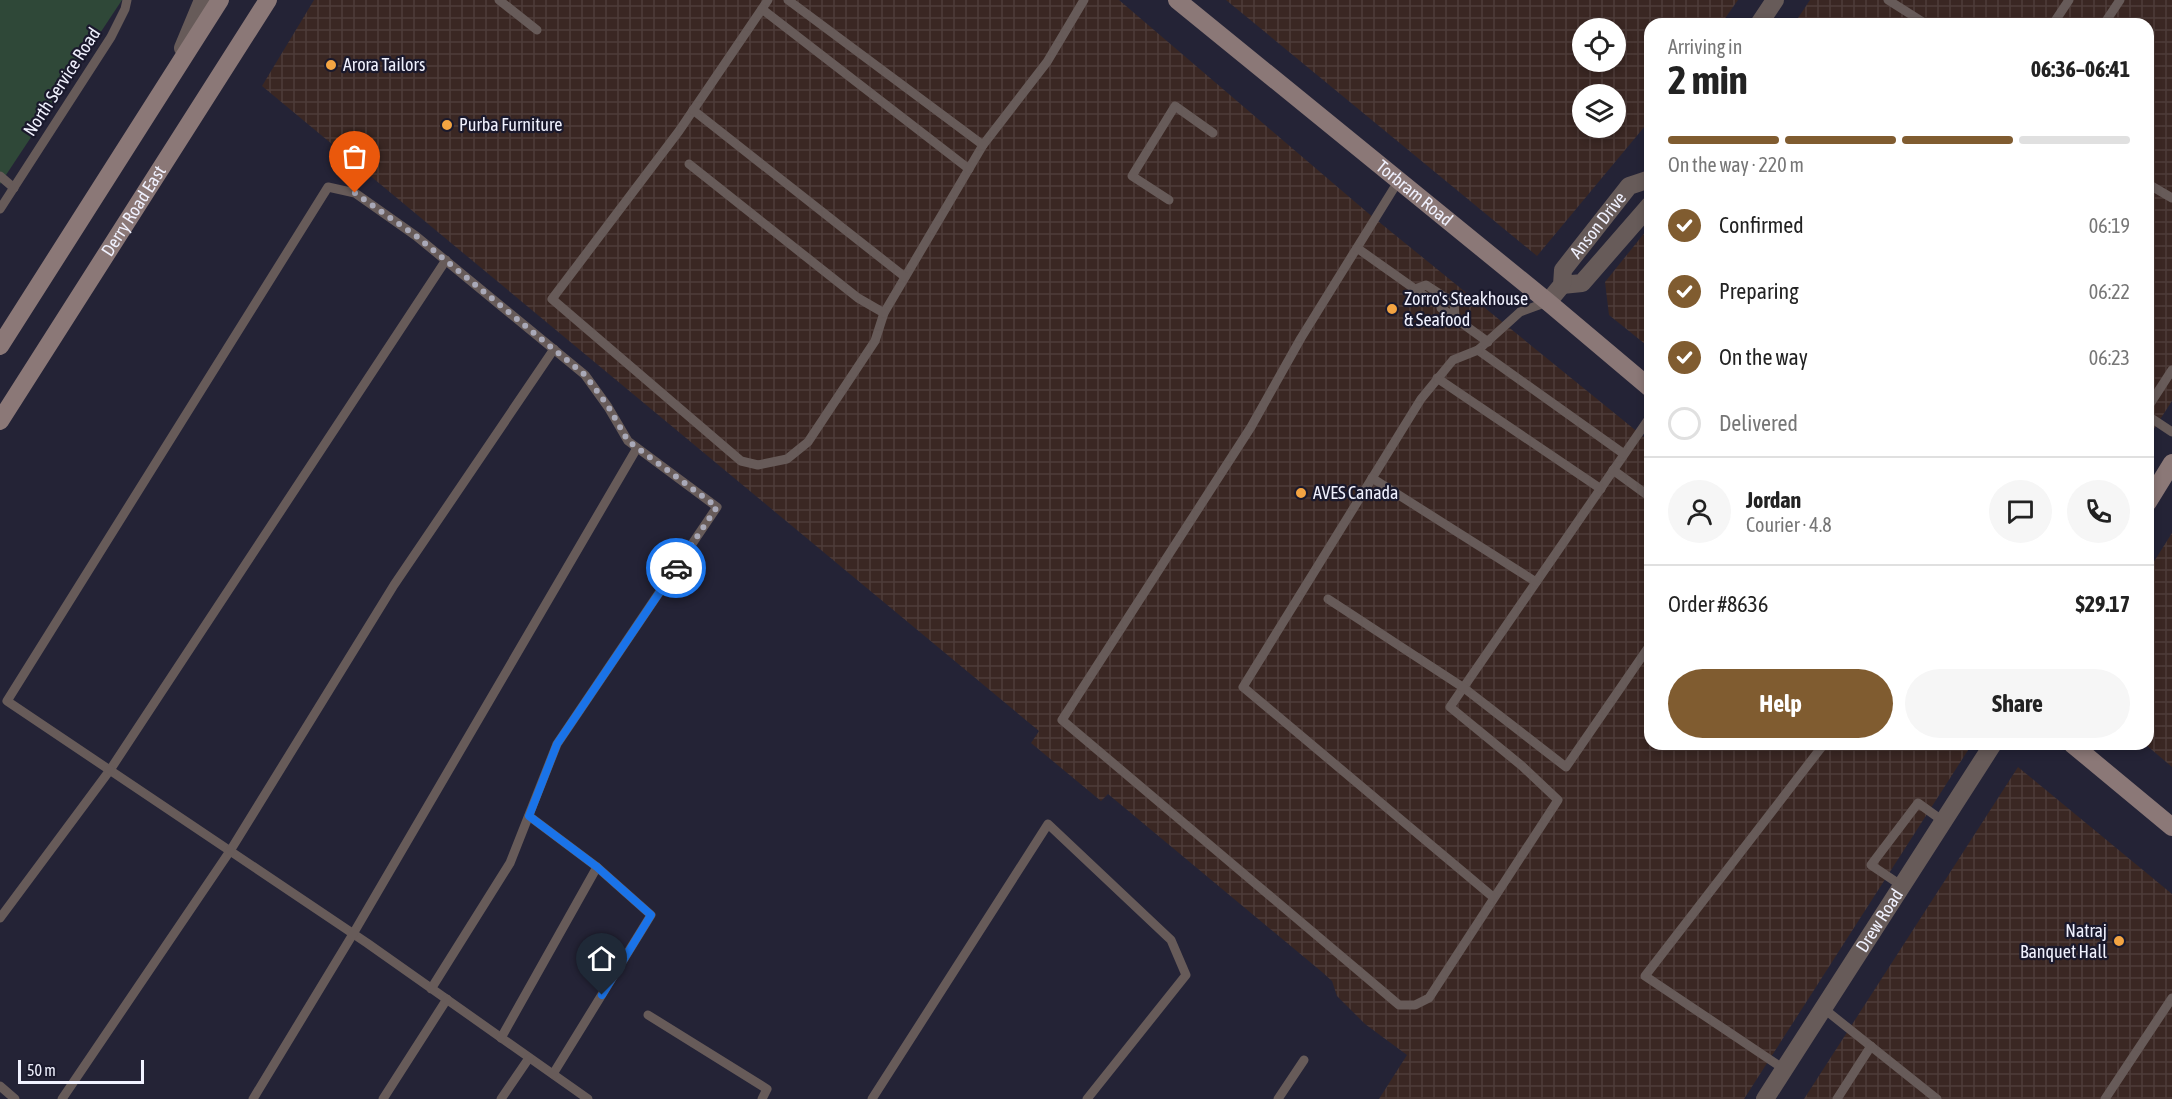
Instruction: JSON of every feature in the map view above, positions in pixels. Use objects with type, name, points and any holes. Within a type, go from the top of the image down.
[{"type":"main road","points":[[0,346],[220,0]]},
{"type":"main road","name":"Derry Road East","points":[[0,422],[268,0]]},
{"type":"main road","name":"Torbram Road","points":[[1177,0],[1644,383]]},
{"type":"main road","points":[[2154,492],[2172,463]]},
{"type":"main road","points":[[2079,750],[2172,827]]},
{"type":"street","points":[[171,79],[203,0]]},
{"type":"street","points":[[1764,18],[1775,0]]},
{"type":"street","name":"Anson Drive","points":[[1548,302],[1562,285],[1563,270],[1629,186],[1644,181]]},
{"type":"street","name":"Anson Drive","points":[[1562,285],[1582,283],[1644,212]]},
{"type":"street","name":"Drew Road","points":[[1765,1099],[1989,750]]},
{"type":"lane","name":"North Service Road","points":[[0,209],[111,37],[127,0]]},
{"type":"lane","points":[[499,0],[537,30]]},
{"type":"lane","points":[[768,0],[693,110],[552,299],[741,461],[758,465],[787,459],[808,442],[875,341],[884,313],[983,145],[1047,62],[1084,0]]},
{"type":"lane","points":[[788,0],[983,145]]},
{"type":"lane","points":[[1888,0],[1916,18]]},
{"type":"lane","points":[[2055,0],[2067,3],[2057,18]]},
{"type":"lane","points":[[2108,18],[2120,0]]},
{"type":"lane","points":[[762,9],[969,169]]},
{"type":"lane","points":[[1169,200],[1132,176],[1175,106],[1213,134]]},
{"type":"lane","points":[[693,110],[905,277]]},
{"type":"lane","points":[[689,164],[858,298],[884,313]]},
{"type":"lane","points":[[0,176],[14,188]]},
{"type":"lane","points":[[1399,180],[1301,338],[1251,427],[1062,720],[1399,1005],[1415,1005],[1429,998],[1558,800],[1522,766],[1450,708],[1644,426]]},
{"type":"lane","points":[[0,710],[328,187],[355,193],[416,236],[585,375],[608,406],[628,441],[717,507],[557,744],[510,863],[431,989]]},
{"type":"lane","points":[[2154,187],[2172,198]]},
{"type":"lane","points":[[1357,248],[1429,299]]},
{"type":"lane","points":[[0,918],[110,770],[446,260]]},
{"type":"lane","points":[[1414,289],[1426,285],[1454,303],[1455,318]]},
{"type":"lane","points":[[1493,897],[1243,687],[1421,399],[1437,378],[1453,360],[1478,350],[1520,312],[1548,302]]},
{"type":"lane","points":[[1442,308],[1488,342]]},
{"type":"lane","points":[[62,1099],[230,851],[394,585],[554,349]]},
{"type":"lane","points":[[1478,350],[1624,454]]},
{"type":"lane","points":[[2154,398],[2172,370]]},
{"type":"lane","points":[[1437,378],[1601,489]]},
{"type":"lane","points":[[2154,420],[2172,432]]},
{"type":"lane","points":[[253,1099],[353,934],[637,448]]},
{"type":"lane","points":[[1613,470],[1644,493]]},
{"type":"lane","points":[[1372,478],[1536,582]]},
{"type":"lane","points":[[1328,599],[1464,688],[1566,767],[1644,654]]},
{"type":"lane","points":[[7,701],[353,934],[588,1099]]},
{"type":"lane","points":[[1784,1069],[1645,976],[1819,750]]},
{"type":"lane","points":[[1902,886],[1871,865],[1918,803],[1943,821]]},
{"type":"lane","points":[[529,816],[597,867],[651,915],[553,1074]]},
{"type":"lane","points":[[872,1099],[1048,824],[1171,940],[1186,975],[1087,1099]]},
{"type":"lane","points":[[501,1038],[597,867]]},
{"type":"lane","points":[[2105,1099],[2172,998]]},
{"type":"lane","points":[[383,1099],[447,999]]},
{"type":"lane","points":[[1823,1008],[1937,1099]]},
{"type":"lane","points":[[648,1014],[767,1089],[762,1099]]},
{"type":"lane","points":[[1837,1099],[1871,1046]]},
{"type":"lane","points":[[501,1099],[529,1058]]},
{"type":"lane","points":[[1278,1099],[1304,1060]]},
{"type":"lane","points":[[0,1086],[15,1099]]},
{"type":"shaded area","points":[[314,0],[1119,0],[1368,213],[1644,437],[1644,750],[1968,750],[1744,1099],[1379,1099],[1407,1055],[1365,1024],[1337,996],[1332,981],[1108,794],[1101,801],[1031,743],[1039,731],[262,86]]},
{"type":"shaded area","points":[[1226,0],[1738,0],[1725,18],[1644,18],[1644,127],[1537,256]]},
{"type":"shaded area","points":[[1810,0],[2172,0],[2172,401],[2154,429],[2154,18],[1798,18]]},
{"type":"shaded area","points":[[1644,233],[1644,343],[1609,315],[1605,282]]},
{"type":"shaded area","points":[[2172,533],[2172,767],[2152,750],[2154,750],[2154,562]]},
{"type":"shaded area","points":[[2018,767],[2172,894],[2172,1099],[1804,1099]]},
{"type":"green space","points":[[0,0],[122,0],[0,184]]},
{"type":"way so far","points":[[355,193],[416,236],[585,375],[608,406],[628,441],[717,507],[676,568]]},
{"type":"place","name":"Arora Tailors","points":[[331,65]]},
{"type":"place","name":"Purba Furniture","points":[[447,125]]},
{"type":"place","name":"Zorro's Steakhouse & Seafood","points":[[1392,309]]},
{"type":"place","name":"AVES Canada","points":[[1301,493]]},
{"type":"place","name":"Natraj Banquet Hall","points":[[2119,941]]},
{"type":"route","points":[[602,995],[651,915],[597,867],[529,816],[557,744],[676,568]]}]
